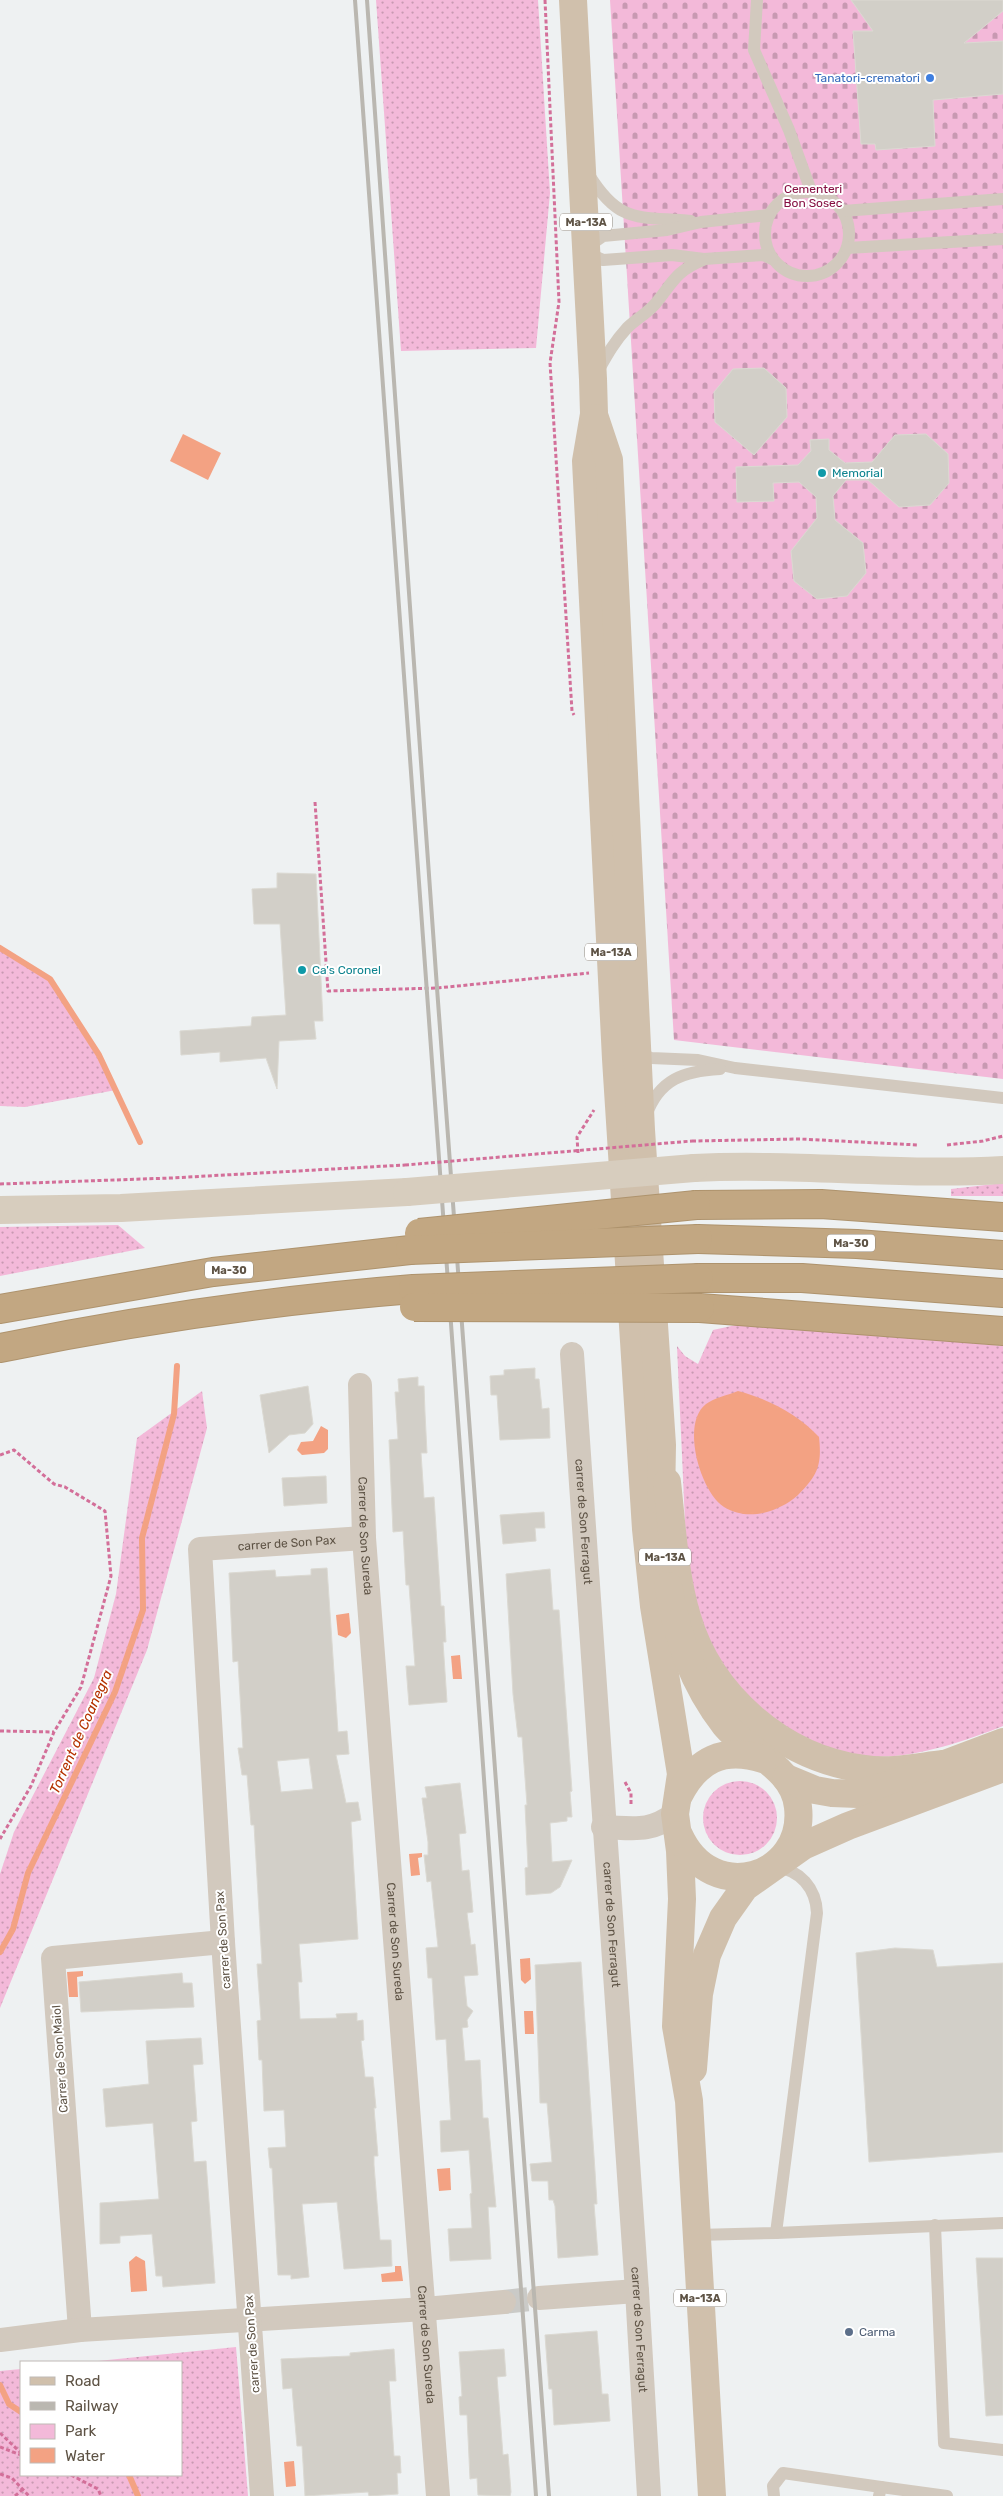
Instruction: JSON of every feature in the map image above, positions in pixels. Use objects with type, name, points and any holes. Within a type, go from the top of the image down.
[{"type":"highway","points":[[410,1242],[696,1205],[821,1204],[1000,1216]]},
{"type":"highway","name":"Ma-30","points":[[0,1309],[238,1268],[410,1242],[698,1239],[857,1244],[1003,1255]]},
{"type":"highway","points":[[0,1348],[68,1334],[249,1305],[413,1298],[700,1278],[811,1279],[1003,1293]]},
{"type":"highway","points":[[413,1298],[700,1308],[1003,1331]]},
{"type":"main road","name":"Ma-13A","points":[[573,0],[588,250],[594,414],[586,461],[612,970],[644,1490],[654,1606],[681,1774],[676,1814],[682,1899],[676,2026],[689,2100],[712,2496]]},
{"type":"main road","name":"Ma-13A","points":[[594,414],[609,460],[641,1130],[662,1445],[661,1511],[668,1583],[683,1648],[695,1679],[720,1718],[735,1736],[786,1778],[794,1792],[798,1806],[798,1824],[794,1840],[773,1866],[745,1887],[724,1918],[711,1943],[701,1982],[689,2100]]},
{"type":"main road","points":[[662,1445],[678,1580],[687,1619],[703,1656],[735,1700],[777,1737],[803,1752],[834,1764],[880,1770],[943,1764]]},
{"type":"main road","points":[[786,1778],[815,1790],[858,1794],[1003,1742]]},
{"type":"main road","name":"Ma-13A","points":[[764,1759],[746,1754],[728,1754],[711,1759],[696,1769],[685,1783],[676,1814],[694,1860],[708,1870],[724,1876],[740,1877],[757,1874],[773,1866]]},
{"type":"main road","points":[[773,1866],[803,1846],[848,1826],[1003,1768]]},
{"type":"street","points":[[955,1171],[1003,1158]]},
{"type":"street","points":[[0,1210],[121,1208],[407,1192],[694,1168],[810,1166],[955,1171],[1003,1170]]},
{"type":"street","name":"carrer de Son Ferragut","points":[[572,1354],[603,1827],[637,2291],[649,2496]]},
{"type":"street","name":"Carrer de Son Sureda","points":[[360,1385],[364,1538],[438,2496]]},
{"type":"street","name":"carrer de Son Pax","points":[[262,2496],[223,1942],[200,1549],[364,1538]]},
{"type":"street","points":[[603,1827],[645,1828],[660,1825],[676,1814]]},
{"type":"street","name":"Carrer de Son Maiol","points":[[80,2330],[53,1958],[223,1942]]},
{"type":"street","points":[[539,2298],[637,2291]]},
{"type":"street","points":[[9,2340],[80,2330],[425,2310],[504,2302]]},
{"type":"lane","points":[[757,0],[754,50],[789,130],[811,191]]},
{"type":"lane","points":[[582,164],[605,199],[625,213],[648,220],[701,222]]},
{"type":"lane","points":[[768,215],[701,222],[667,230],[603,236],[593,243],[588,250],[592,255],[604,260],[672,255],[704,260],[763,255],[772,259],[781,268],[793,274],[806,277],[819,275],[831,269],[841,260],[847,248],[849,235],[848,222],[842,211],[829,198],[811,191],[798,192],[786,197],[776,204],[768,215],[764,237],[772,259]]},
{"type":"lane","points":[[842,211],[1003,199]]},
{"type":"lane","points":[[847,248],[1003,239]]},
{"type":"lane","points":[[593,379],[613,345],[628,327],[656,303],[673,278],[689,266],[704,260]]},
{"type":"lane","points":[[638,1047],[648,1057],[698,1060],[735,1068],[1003,1098]]},
{"type":"lane","points":[[641,1130],[656,1096],[673,1079],[697,1070],[735,1068]]},
{"type":"lane","points":[[773,1866],[787,1868],[807,1884],[814,1897],[817,1913],[776,2233]]},
{"type":"lane","points":[[697,2235],[1003,2223]]},
{"type":"lane","points":[[934,2225],[944,2443],[1003,2450]]},
{"type":"lane","points":[[774,2496],[773,2486],[783,2473],[880,2492],[947,2496]]},
{"type":"path","points":[[316,802],[328,991],[437,988],[612,970]]},
{"type":"path","points":[[578,1157],[577,1137],[596,1107]]},
{"type":"path","points":[[944,1146],[983,1141],[1003,1136]]},
{"type":"path","points":[[0,1184],[171,1178],[405,1165],[692,1141],[800,1139],[927,1145]]},
{"type":"path","points":[[0,1455],[14,1450],[54,1484],[65,1487],[105,1511],[111,1576],[81,1687],[54,1732],[31,1786],[0,1839]]},
{"type":"path","points":[[0,1730],[54,1732]]},
{"type":"path","points":[[624,1779],[631,1793],[631,1805]]},
{"type":"path","points":[[0,2433],[20,2453]]},
{"type":"path","points":[[0,2447],[20,2454]]},
{"type":"path","points":[[0,2474],[12,2478],[29,2496]]},
{"type":"path","points":[[73,2476],[98,2489],[101,2496]]},
{"type":"path","points":[[15,2496],[23,2489]]},
{"type":"green space","points":[[376,0],[538,0],[550,193],[536,348],[401,351]]},
{"type":"green space","name":"Cementeri Bon Sosec","points":[[610,0],[1003,0],[1003,1079],[674,1040]]},
{"type":"green space","points":[[0,948],[50,979],[99,1055],[116,1090],[25,1107],[0,1106]]},
{"type":"green space","points":[[1003,1183],[1003,1196],[951,1196],[951,1189]]},
{"type":"green space","points":[[118,1225],[145,1248],[0,1276],[0,1227]]},
{"type":"green space","points":[[736,1325],[888,1335],[1003,1346],[1003,1726],[953,1744],[898,1756],[864,1756],[836,1750],[809,1740],[784,1726],[761,1708],[723,1664],[709,1639],[698,1613],[691,1586],[685,1529],[677,1346],[685,1356],[698,1364],[713,1330]]},
{"type":"green space","points":[[202,1391],[207,1428],[147,1650],[0,2008],[0,1874],[14,1832],[94,1678],[116,1594],[137,1438]]},
{"type":"green space","points":[[740,1781],[761,1787],[771,1797],[777,1818],[771,1839],[761,1849],[740,1855],[719,1849],[709,1839],[703,1818],[709,1797],[719,1787]]},
{"type":"green space","points":[[236,2347],[248,2496],[0,2496],[0,2371],[20,2369],[20,2476],[182,2476],[182,2361],[98,2361]]},
{"type":"water","points":[[183,434],[221,453],[208,480],[170,461]]},
{"type":"water","points":[[738,1391],[782,1408],[802,1421],[819,1437],[819,1462],[810,1481],[790,1501],[763,1513],[743,1514],[724,1507],[708,1488],[701,1474],[697,1458],[694,1442],[698,1414],[709,1402]]},
{"type":"water","points":[[321,1426],[328,1430],[328,1449],[324,1453],[302,1455],[297,1450],[301,1442],[313,1441]]},
{"type":"water","points":[[349,1613],[351,1633],[346,1638],[338,1635],[336,1615]]},
{"type":"water","points":[[460,1655],[462,1679],[453,1679],[451,1656]]},
{"type":"water","points":[[422,1853],[422,1857],[418,1858],[420,1875],[411,1876],[409,1854]]},
{"type":"water","points":[[530,1958],[531,1979],[525,1984],[521,1980],[520,1959]]},
{"type":"water","points":[[83,1971],[83,1976],[77,1977],[78,1997],[69,1997],[67,1972]]},
{"type":"water","points":[[524,2011],[533,2011],[534,2034],[525,2034]]},
{"type":"water","points":[[450,2168],[451,2190],[439,2191],[437,2169]]},
{"type":"water","points":[[136,2256],[145,2261],[147,2291],[131,2292],[129,2262]]},
{"type":"water","points":[[395,2266],[401,2266],[403,2281],[382,2282],[381,2274],[395,2272]]},
{"type":"water","points":[[294,2461],[296,2486],[286,2487],[284,2462]]},
{"type":"building","name":"Tanatori-crematori","points":[[851,0],[1003,0],[1003,11],[964,43],[1003,41],[1003,94],[933,100],[935,146],[876,150],[875,144],[861,144],[853,31],[873,31]]},
{"type":"building","points":[[764,368],[786,388],[787,417],[754,455],[715,422],[714,392],[733,369]]},
{"type":"building","points":[[926,434],[948,454],[949,483],[930,505],[899,507],[868,480],[846,480],[833,496],[835,520],[863,543],[866,573],[847,596],[817,599],[794,581],[791,551],[817,518],[816,497],[799,482],[773,483],[774,501],[737,502],[736,467],[798,465],[811,451],[810,440],[829,439],[829,450],[845,463],[872,462],[895,435]]},
{"type":"building","name":"Ca's Coronel","points":[[277,873],[316,874],[323,1021],[314,1021],[316,1039],[279,1041],[277,1089],[266,1058],[220,1062],[220,1052],[181,1055],[180,1031],[251,1026],[252,1017],[286,1015],[280,924],[254,924],[252,889],[277,888]]},
{"type":"building","points":[[535,1368],[535,1379],[539,1379],[542,1409],[549,1408],[550,1438],[500,1440],[497,1395],[491,1395],[490,1376],[504,1375],[504,1370]]},
{"type":"building","points":[[418,1377],[418,1386],[424,1386],[427,1453],[421,1453],[424,1498],[434,1497],[441,1606],[444,1606],[446,1642],[443,1642],[447,1702],[409,1705],[406,1666],[415,1666],[409,1585],[406,1585],[403,1531],[393,1532],[389,1440],[398,1439],[395,1392],[399,1392],[398,1379]]},
{"type":"building","points":[[308,1386],[313,1424],[305,1433],[289,1435],[269,1453],[260,1395]]},
{"type":"building","points":[[326,1476],[327,1503],[284,1506],[282,1478]]},
{"type":"building","points":[[544,1512],[545,1528],[535,1528],[536,1541],[503,1544],[500,1515]]},
{"type":"building","points":[[327,1568],[338,1732],[347,1731],[349,1754],[336,1755],[346,1803],[358,1802],[361,1820],[351,1822],[358,1939],[299,1944],[302,1982],[298,1982],[300,2019],[337,2018],[336,2014],[357,2013],[357,2021],[363,2020],[364,2040],[361,2041],[365,2077],[373,2077],[376,2108],[374,2108],[378,2156],[374,2156],[374,2165],[380,2240],[391,2240],[392,2266],[344,2269],[337,2202],[302,2204],[309,2277],[291,2279],[291,2275],[278,2275],[272,2168],[270,2168],[268,2148],[286,2147],[284,2110],[264,2111],[262,2060],[259,2060],[257,2021],[261,2020],[257,1964],[262,1964],[254,1825],[251,1825],[247,1775],[242,1775],[238,1748],[243,1748],[238,1661],[233,1662],[229,1573],[275,1570],[276,1577],[311,1575],[311,1569]],"holes":[[[309,1758],[313,1789],[281,1792],[277,1761]]]},
{"type":"building","points":[[550,1569],[553,1610],[559,1610],[572,1791],[570,1792],[572,1817],[567,1817],[567,1821],[550,1823],[552,1862],[572,1860],[560,1887],[551,1893],[526,1895],[525,1868],[528,1867],[525,1805],[527,1805],[522,1737],[518,1737],[513,1694],[506,1574]]},
{"type":"building","points":[[460,1783],[466,1833],[459,1834],[462,1871],[469,1870],[473,1912],[467,1913],[471,1945],[475,1944],[478,1975],[464,1976],[467,2006],[473,2011],[467,2020],[468,2027],[462,2028],[465,2061],[480,2060],[483,2118],[488,2118],[496,2207],[488,2207],[491,2259],[450,2261],[448,2229],[472,2228],[470,2194],[472,2193],[469,2150],[441,2152],[440,2121],[451,2120],[446,2039],[436,2040],[432,1978],[428,1978],[426,1948],[438,1947],[431,1881],[427,1882],[424,1855],[428,1855],[428,1842],[422,1798],[427,1798],[425,1787]]},
{"type":"building","points":[[895,1948],[933,1950],[937,1967],[1003,1963],[1003,2152],[869,2162],[856,1953]]},
{"type":"building","points":[[581,1962],[597,2204],[594,2204],[598,2255],[558,2258],[555,2206],[553,2200],[549,2200],[548,2181],[532,2181],[530,2164],[552,2162],[547,2103],[540,2103],[535,1965]]},
{"type":"building","points":[[182,1973],[183,1983],[192,1983],[194,2007],[81,2012],[79,1982]]},
{"type":"building","points":[[201,2038],[203,2064],[193,2065],[197,2121],[191,2122],[194,2162],[206,2161],[215,2283],[163,2287],[162,2276],[156,2276],[152,2234],[120,2236],[120,2243],[100,2244],[100,2203],[159,2199],[153,2123],[106,2127],[103,2089],[149,2084],[146,2041]]},
{"type":"building","points":[[976,2258],[1003,2258],[1003,2415],[986,2416]]},
{"type":"building","points":[[597,2331],[602,2394],[608,2394],[610,2421],[554,2425],[552,2389],[549,2389],[545,2335]]},
{"type":"building","points":[[394,2349],[396,2381],[389,2381],[394,2456],[400,2456],[401,2473],[397,2473],[398,2494],[369,2496],[368,2492],[305,2496],[302,2446],[297,2446],[292,2388],[283,2389],[281,2359],[350,2356],[350,2353]]},
{"type":"building","points":[[504,2349],[506,2376],[497,2377],[503,2455],[508,2454],[511,2492],[510,2496],[478,2495],[477,2478],[470,2479],[467,2415],[460,2415],[459,2397],[462,2396],[459,2352]]},
{"type":"waterway","name":"Torrent de Coanegra","points":[[0,948],[50,979],[99,1055],[140,1142]]},
{"type":"waterway","name":"Torrent de Coanegra","points":[[0,1952],[13,1929],[28,1873],[115,1692],[143,1610],[142,1538],[174,1414],[177,1366]]},
{"type":"waterway","name":"Torrent de Coanegra","points":[[0,2385],[9,2404],[20,2411]]},
{"type":"waterway","name":"Torrent de Coanegra","points":[[129,2476],[138,2496]]},
{"type":"tunnel","points":[[504,2302],[539,2298]]},
{"type":"railway","points":[[355,0],[536,2496]]},
{"type":"railway","points":[[367,0],[437,988],[549,2496]]},
{"type":"place","name":"Tanatori-crematori","points":[[930,78]]},
{"type":"place","name":"Memorial","points":[[822,473]]},
{"type":"place","name":"Ca's Coronel","points":[[302,970]]},
{"type":"place","name":"Carma","points":[[849,2332]]}]
